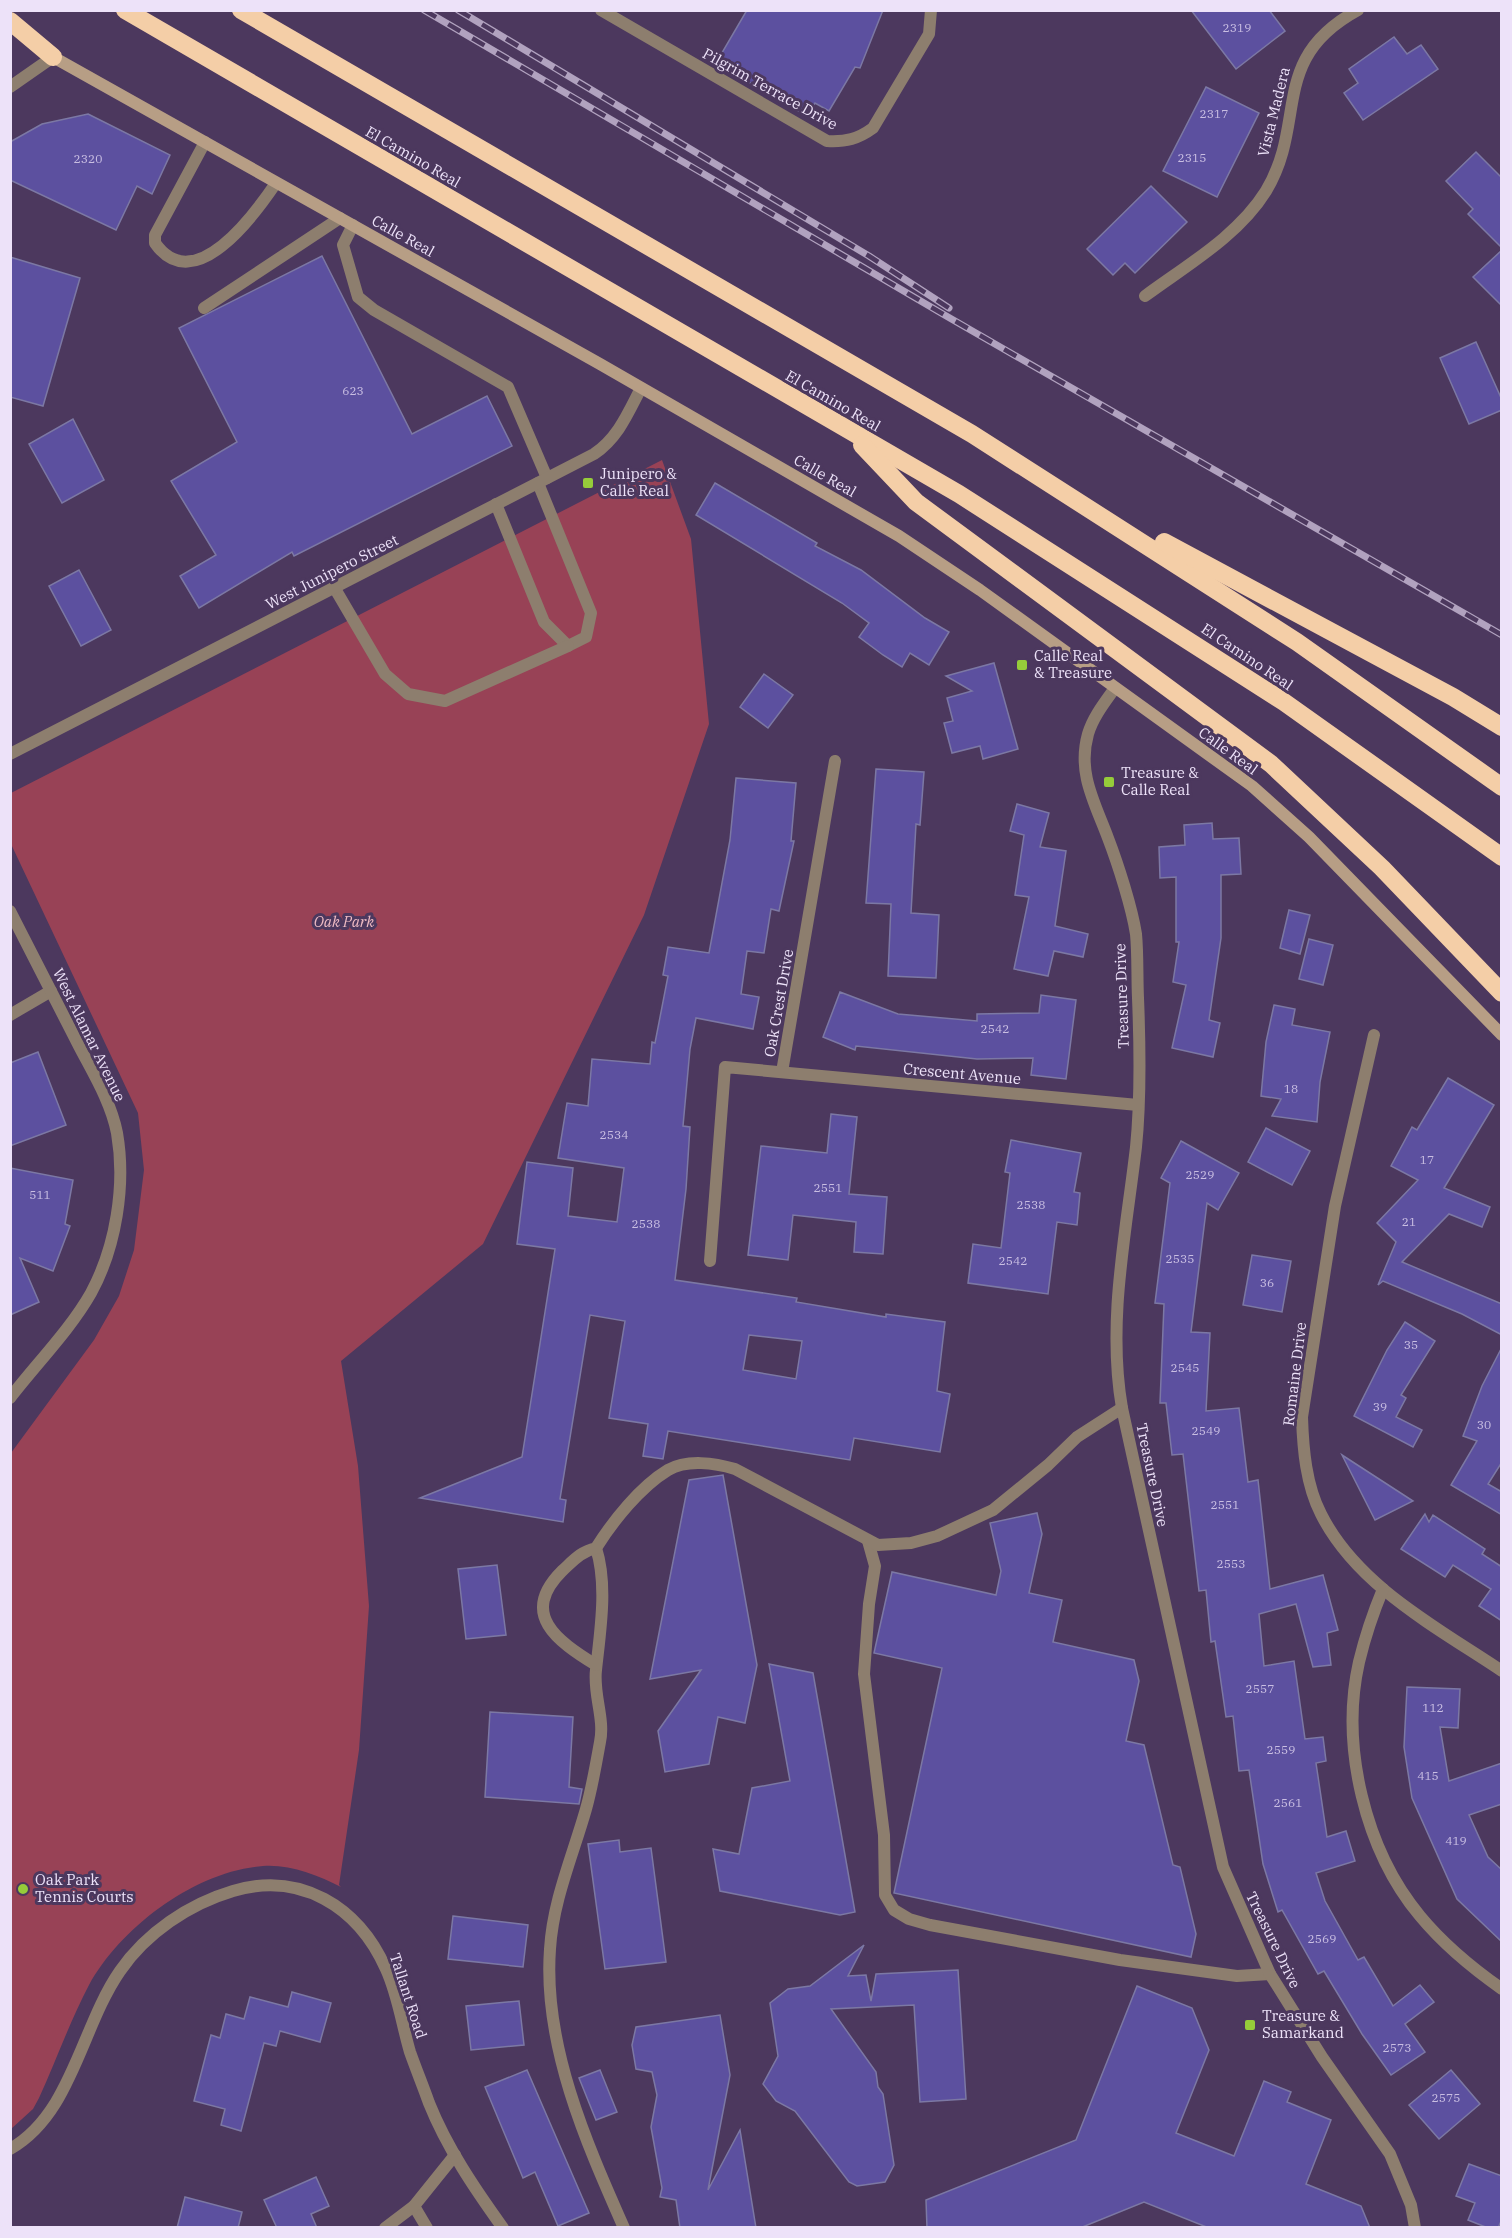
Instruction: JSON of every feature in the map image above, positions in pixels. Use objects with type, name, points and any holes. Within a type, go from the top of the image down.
[{"type":"highway","name":"El Camino Real","points":[[125,10],[959,494],[1284,702],[1502,857]]},
{"type":"highway","points":[[241,10],[972,434],[1235,581],[1453,697],[1502,727]]},
{"type":"highway","points":[[10,21],[52,57]]},
{"type":"highway","points":[[849,431],[916,502],[1271,764],[1382,868],[1502,993]]},
{"type":"highway","points":[[972,434],[1297,642],[1502,786]]},
{"type":"street","name":"Pilgrim Terrace Drive","points":[[601,10],[827,141],[843,142],[859,138],[873,128],[929,34],[931,10]]},
{"type":"street","name":"Vista Madera","points":[[1145,296],[1241,224],[1266,190],[1284,150],[1299,68],[1322,37],[1349,12]]},
{"type":"street","points":[[10,87],[52,57]]},
{"type":"street","name":"Calle Real","points":[[52,57],[641,388],[898,536],[980,590],[1252,786],[1309,837],[1502,1035]]},
{"type":"street","points":[[205,142],[155,235],[155,243],[165,254],[180,262],[203,258],[229,241],[250,220],[276,183]]},
{"type":"street","points":[[204,308],[340,218]]},
{"type":"street","points":[[334,587],[385,674],[408,694],[445,701],[586,637],[591,613],[508,387],[374,310],[358,297],[343,245],[353,225]]},
{"type":"street","name":"West Junipero Street","points":[[10,754],[609,444],[641,388]]},
{"type":"street","points":[[496,504],[544,622],[568,646]]},
{"type":"street","name":"Treasure Drive","points":[[1115,687],[1094,718],[1083,762],[1084,778],[1109,841],[1136,933],[1140,1038],[1138,1106],[1121,1261],[1117,1379],[1122,1408],[1223,1867],[1270,1974],[1322,2057],[1390,2154],[1411,2205],[1415,2228]]},
{"type":"street","name":"Oak Crest Drive","points":[[710,1261],[726,1066],[782,1072],[835,760]]},
{"type":"street","name":"West Alamar Avenue","points":[[10,911],[104,1096],[116,1132],[120,1167],[115,1224],[105,1260],[92,1292],[72,1324],[44,1354],[10,1398]]},
{"type":"street","points":[[10,1015],[51,991]]},
{"type":"street","name":"Romaine Drive","points":[[1374,1035],[1329,1240],[1302,1417],[1303,1446],[1311,1490],[1321,1515],[1346,1552],[1383,1589],[1502,1671]]},
{"type":"street","name":"Crescent Avenue","points":[[782,1072],[1138,1106]]},
{"type":"street","points":[[596,1665],[565,1643],[548,1626],[542,1606],[546,1589],[582,1551],[596,1548],[622,1510],[669,1469],[700,1463],[715,1463],[735,1469],[868,1541],[878,1545],[911,1543],[937,1536],[993,1510],[1048,1466],[1077,1437],[1122,1408]]},
{"type":"street","points":[[868,1541],[875,1566],[869,1604],[864,1674],[884,1836],[885,1895],[894,1910],[909,1919],[930,1925],[1120,1960],[1237,1976],[1270,1974]]},
{"type":"street","points":[[596,1548],[600,1560],[601,1598],[594,1682],[601,1739],[587,1808],[557,1905],[550,1953],[555,2034],[563,2069],[578,2115],[624,2228]]},
{"type":"street","points":[[1383,1589],[1371,1618],[1359,1663],[1354,1694],[1356,1757],[1364,1799],[1378,1845],[1398,1884],[1419,1915],[1441,1940],[1502,1989]]},
{"type":"street","name":"Tallant Road","points":[[10,2149],[23,2142],[47,2120],[105,1994],[122,1968],[142,1945],[191,1908],[219,1895],[264,1883],[290,1886],[325,1898],[351,1919],[367,1936],[387,1970],[418,2074],[430,2105],[455,2155],[503,2228]]},
{"type":"street","points":[[385,2228],[414,2206],[455,2155]]},
{"type":"street","points":[[414,2206],[427,2228]]},
{"type":"green space","name":"Oak Park","points":[[662,460],[691,539],[709,724],[644,915],[483,1244],[341,1361],[358,1466],[369,1606],[359,1750],[339,1885],[341,1887],[303,1871],[263,1866],[237,1870],[212,1879],[162,1906],[140,1923],[103,1963],[82,1999],[33,2109],[11,2129],[11,1453],[94,1340],[119,1296],[134,1250],[144,1170],[138,1113],[11,844],[11,793]]},
{"type":"building","points":[[747,10],[883,10],[860,68],[855,67],[829,111],[815,103],[807,116],[716,63]]},
{"type":"building","points":[[1191,10],[1269,10],[1285,31],[1236,69]]},
{"type":"building","points":[[1394,37],[1407,54],[1421,45],[1438,69],[1363,120],[1344,93],[1358,83],[1349,69]]},
{"type":"building","points":[[1206,87],[1259,113],[1217,197],[1163,171]]},
{"type":"building","points":[[88,114],[170,155],[152,194],[137,186],[116,230],[10,180],[10,142],[42,124]]},
{"type":"building","points":[[1476,152],[1502,178],[1502,248],[1468,214],[1473,209],[1446,181]]},
{"type":"building","points":[[1151,186],[1187,222],[1135,273],[1125,263],[1113,275],[1087,249]]},
{"type":"building","points":[[1502,250],[1502,306],[1473,277]]},
{"type":"building","points":[[322,256],[412,434],[487,396],[512,446],[294,556],[292,552],[199,608],[180,576],[216,555],[171,481],[237,442],[179,328]]},
{"type":"building","points":[[10,257],[80,278],[43,406],[10,397]]},
{"type":"building","points":[[1476,342],[1502,400],[1502,410],[1469,424],[1440,358]]},
{"type":"building","points":[[73,419],[104,480],[62,503],[29,444]]},
{"type":"building","points":[[715,483],[817,543],[815,546],[861,570],[925,618],[949,632],[929,665],[910,653],[902,667],[883,655],[859,637],[869,623],[842,603],[696,515]]},
{"type":"building","points":[[79,570],[111,630],[81,646],[49,586]]},
{"type":"building","points":[[994,663],[1018,749],[983,759],[980,746],[952,753],[944,723],[953,721],[947,698],[972,691],[946,676]]},
{"type":"building","points":[[764,674],[793,695],[768,728],[740,707]]},
{"type":"building","points":[[876,769],[924,772],[920,825],[916,824],[911,913],[939,915],[936,978],[888,976],[891,904],[866,903]]},
{"type":"building","points":[[736,778],[796,783],[791,841],[794,841],[779,911],[771,909],[764,953],[747,951],[741,994],[759,997],[753,1029],[696,1018],[690,1049],[683,1126],[690,1127],[686,1189],[675,1280],[797,1298],[796,1302],[886,1317],[886,1314],[945,1322],[937,1391],[950,1394],[940,1452],[854,1438],[850,1460],[668,1431],[663,1459],[643,1456],[648,1424],[609,1418],[625,1321],[590,1315],[560,1499],[566,1500],[563,1522],[420,1498],[522,1457],[555,1249],[517,1244],[527,1162],[573,1168],[568,1216],[617,1222],[624,1168],[558,1158],[567,1103],[588,1106],[592,1059],[650,1064],[652,1042],[655,1043],[668,976],[663,975],[668,947],[709,953],[730,840]],"holes":[[[749,1335],[802,1341],[796,1379],[743,1370]]]},
{"type":"building","points":[[1017,804],[1049,813],[1040,847],[1066,851],[1055,926],[1088,934],[1083,957],[1054,951],[1048,976],[1014,969],[1029,897],[1015,895],[1024,835],[1010,831]]},
{"type":"building","points":[[1212,823],[1213,839],[1239,838],[1241,874],[1221,875],[1221,938],[1209,1020],[1220,1023],[1213,1057],[1172,1048],[1186,985],[1173,982],[1179,942],[1176,942],[1176,877],[1160,878],[1159,847],[1185,845],[1184,825]]},
{"type":"building","points":[[1289,910],[1310,915],[1300,954],[1280,948]]},
{"type":"building","points":[[1309,939],[1333,945],[1323,985],[1299,979]]},
{"type":"building","points":[[840,992],[898,1014],[977,1021],[977,1014],[1039,1013],[1041,995],[1076,1000],[1066,1079],[1031,1075],[1033,1058],[977,1059],[856,1046],[855,1050],[823,1037]]},
{"type":"building","points":[[1274,1005],[1295,1009],[1292,1025],[1330,1032],[1320,1082],[1317,1122],[1272,1116],[1281,1099],[1261,1096],[1266,1042]]},
{"type":"building","points":[[38,1052],[66,1125],[10,1146],[10,1063]]},
{"type":"building","points":[[1448,1078],[1494,1105],[1444,1188],[1490,1207],[1482,1227],[1449,1214],[1402,1262],[1502,1304],[1502,1335],[1462,1314],[1383,1281],[1378,1285],[1396,1242],[1377,1223],[1418,1180],[1391,1166],[1412,1127],[1417,1130]]},
{"type":"building","points":[[831,1114],[857,1117],[849,1194],[887,1197],[883,1254],[854,1252],[856,1222],[793,1215],[788,1260],[748,1255],[761,1146],[827,1153]]},
{"type":"building","points":[[1266,1128],[1310,1151],[1292,1185],[1248,1162]]},
{"type":"building","points":[[1011,1140],[1081,1153],[1074,1192],[1080,1193],[1077,1225],[1057,1222],[1048,1294],[968,1283],[973,1244],[1001,1248],[1010,1173],[1005,1172]]},
{"type":"building","points":[[1181,1141],[1239,1173],[1218,1210],[1207,1203],[1191,1332],[1210,1333],[1206,1411],[1239,1408],[1248,1482],[1258,1480],[1270,1589],[1323,1575],[1338,1630],[1327,1633],[1331,1665],[1313,1667],[1296,1604],[1259,1614],[1264,1666],[1294,1661],[1305,1739],[1323,1737],[1326,1761],[1316,1763],[1327,1837],[1346,1831],[1355,1861],[1316,1873],[1325,1901],[1358,1960],[1364,1957],[1393,2006],[1420,1985],[1434,2002],[1405,2024],[1425,2052],[1391,2075],[1362,2034],[1324,1971],[1318,1974],[1282,1910],[1278,1912],[1263,1864],[1249,1770],[1239,1771],[1233,1716],[1226,1717],[1215,1641],[1211,1642],[1206,1590],[1199,1591],[1183,1454],[1172,1455],[1166,1403],[1160,1403],[1164,1304],[1155,1303],[1170,1183],[1161,1178]]},
{"type":"building","points":[[10,1168],[73,1180],[65,1224],[70,1226],[53,1271],[20,1258],[39,1302],[10,1315]]},
{"type":"building","points":[[1252,1255],[1291,1261],[1282,1312],[1243,1305]]},
{"type":"building","points":[[1405,1322],[1435,1341],[1401,1395],[1406,1398],[1396,1417],[1422,1430],[1413,1447],[1354,1416],[1387,1350]]},
{"type":"building","points":[[1502,1347],[1502,1462],[1488,1484],[1502,1492],[1502,1515],[1451,1485],[1477,1441],[1463,1436],[1482,1386]]},
{"type":"building","points":[[1342,1455],[1413,1501],[1375,1520]]},
{"type":"building","points":[[723,1475],[757,1665],[745,1723],[718,1717],[709,1764],[665,1772],[658,1731],[701,1670],[650,1679],[689,1480]]},
{"type":"building","points":[[1037,1513],[1042,1534],[1029,1593],[1062,1600],[1053,1642],[1134,1660],[1139,1681],[1126,1741],[1144,1745],[1173,1865],[1180,1867],[1196,1934],[1191,1957],[894,1893],[942,1668],[874,1653],[892,1572],[996,1595],[1001,1571],[990,1523]]},
{"type":"building","points":[[1425,1514],[1429,1522],[1433,1515],[1485,1549],[1482,1554],[1502,1567],[1502,1621],[1479,1606],[1491,1589],[1453,1565],[1445,1577],[1401,1549]]},
{"type":"building","points":[[497,1565],[506,1635],[466,1639],[458,1569]]},
{"type":"building","points":[[769,1664],[813,1673],[855,1912],[840,1915],[720,1891],[713,1849],[739,1854],[752,1788],[790,1781]]},
{"type":"building","points":[[1407,1687],[1460,1689],[1458,1728],[1440,1727],[1449,1781],[1502,1763],[1502,1804],[1469,1815],[1488,1857],[1502,1870],[1502,1942],[1457,1899],[1412,1798],[1404,1747]]},
{"type":"building","points":[[490,1712],[573,1717],[569,1787],[582,1789],[579,1804],[485,1797]]},
{"type":"building","points":[[619,1840],[620,1852],[651,1848],[666,1962],[605,1969],[588,1844]]},
{"type":"building","points":[[453,1916],[528,1925],[523,1967],[448,1959]]},
{"type":"building","points":[[864,1945],[848,1976],[866,1975],[871,2001],[876,1974],[958,1970],[966,2099],[920,2102],[914,2005],[831,2009],[876,2072],[878,2087],[883,2094],[894,2165],[885,2182],[857,2186],[849,2182],[795,2111],[776,2101],[763,2084],[778,2056],[770,2003],[788,1989],[810,1986]]},
{"type":"building","points":[[1137,1986],[1192,2008],[1209,2050],[1176,2133],[1234,2156],[1264,2081],[1291,2092],[1287,2102],[1331,2120],[1306,2184],[1361,2206],[1370,2228],[1209,2228],[1144,2202],[1080,2228],[927,2228],[926,2200],[1076,2140]]},
{"type":"building","points":[[292,1992],[331,2003],[320,2042],[280,2031],[276,2046],[264,2043],[241,2131],[221,2125],[225,2109],[194,2101],[211,2035],[220,2038],[226,2014],[244,2019],[250,1997],[288,2007]]},
{"type":"building","points":[[519,2001],[524,2045],[471,2050],[466,2006]]},
{"type":"building","points":[[720,2015],[730,2075],[708,2190],[740,2130],[756,2228],[680,2228],[676,2200],[660,2197],[662,2188],[651,2127],[657,2095],[652,2072],[636,2069],[632,2045],[636,2027]]},
{"type":"building","points":[[527,2070],[589,2213],[558,2226],[535,2172],[523,2178],[485,2087]]},
{"type":"building","points":[[600,2070],[617,2112],[596,2120],[579,2078]]},
{"type":"building","points":[[1451,2070],[1480,2104],[1439,2139],[1409,2105]]},
{"type":"building","points":[[1469,2164],[1502,2176],[1502,2219],[1498,2228],[1488,2228],[1468,2220],[1475,2203],[1456,2196]]},
{"type":"building","points":[[316,2177],[329,2206],[311,2214],[317,2228],[277,2228],[264,2200]]},
{"type":"building","points":[[185,2197],[242,2212],[238,2228],[177,2228]]},
{"type":"railway","points":[[424,10],[948,317],[1502,635]]},
{"type":"railway","points":[[458,10],[869,256],[949,308]]},
{"type":"place","name":"Junipero & Calle Real","points":[[588,483]]},
{"type":"place","name":"Calle Real & Treasure","points":[[1022,665]]},
{"type":"place","name":"Treasure & Calle Real","points":[[1109,782]]},
{"type":"place","name":"Oak Park Tennis Courts","points":[[23,1889]]},
{"type":"place","name":"Treasure & Samarkand","points":[[1250,2025]]}]
